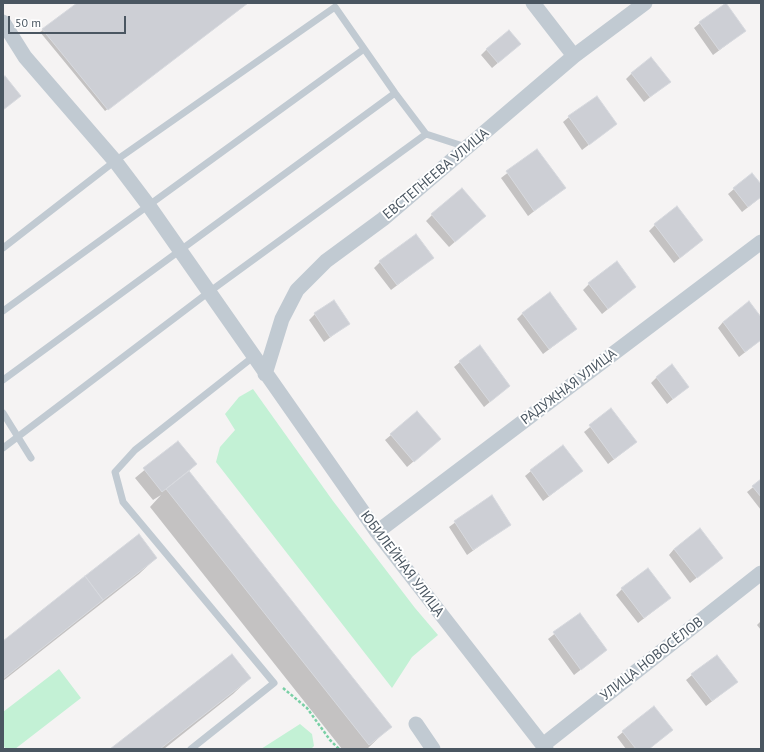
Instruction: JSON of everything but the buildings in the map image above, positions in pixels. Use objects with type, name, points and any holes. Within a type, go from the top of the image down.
[{"type":"street","points":[[533,3],[574,56]]},
{"type":"street","name":"ЕВСТЕГНЕЕВА УЛИЦА","points":[[265,374],[282,319],[297,290],[326,261],[383,219],[574,56],[645,3]]},
{"type":"street","name":"ЮБИЛЕЙНАЯ УЛИЦА","points":[[3,22],[25,57],[114,161],[149,206],[253,357],[377,532],[544,747]]},
{"type":"street","name":"РАДУЖНАЯ УЛИЦА","points":[[377,532],[761,242]]},
{"type":"street","name":"УЛИЦА НОВОСЁЛОВ","points":[[544,747],[761,573]]},
{"type":"street","points":[[416,724],[433,749]]},
{"type":"lane","points":[[3,248],[114,161],[334,7],[426,134],[468,148]]},
{"type":"lane","points":[[3,311],[364,49]]},
{"type":"lane","points":[[3,380],[395,93]]},
{"type":"lane","points":[[3,448],[209,292],[426,134]]},
{"type":"lane","points":[[191,749],[274,683],[123,502],[115,472],[135,450],[253,357]]},
{"type":"lane","points":[[3,413],[31,458]]},
{"type":"path","points":[[274,683],[291,693],[307,708],[330,740],[339,749]]},
{"type":"green space","points":[[253,389],[333,501],[415,608],[438,635],[412,657],[392,688],[216,462],[220,447],[235,430],[225,414],[239,397]]},
{"type":"green space","points":[[59,669],[81,698],[15,749],[6,749],[3,745],[3,712]]},
{"type":"green space","points":[[300,724],[312,734],[314,746],[311,749],[261,749]]}]
